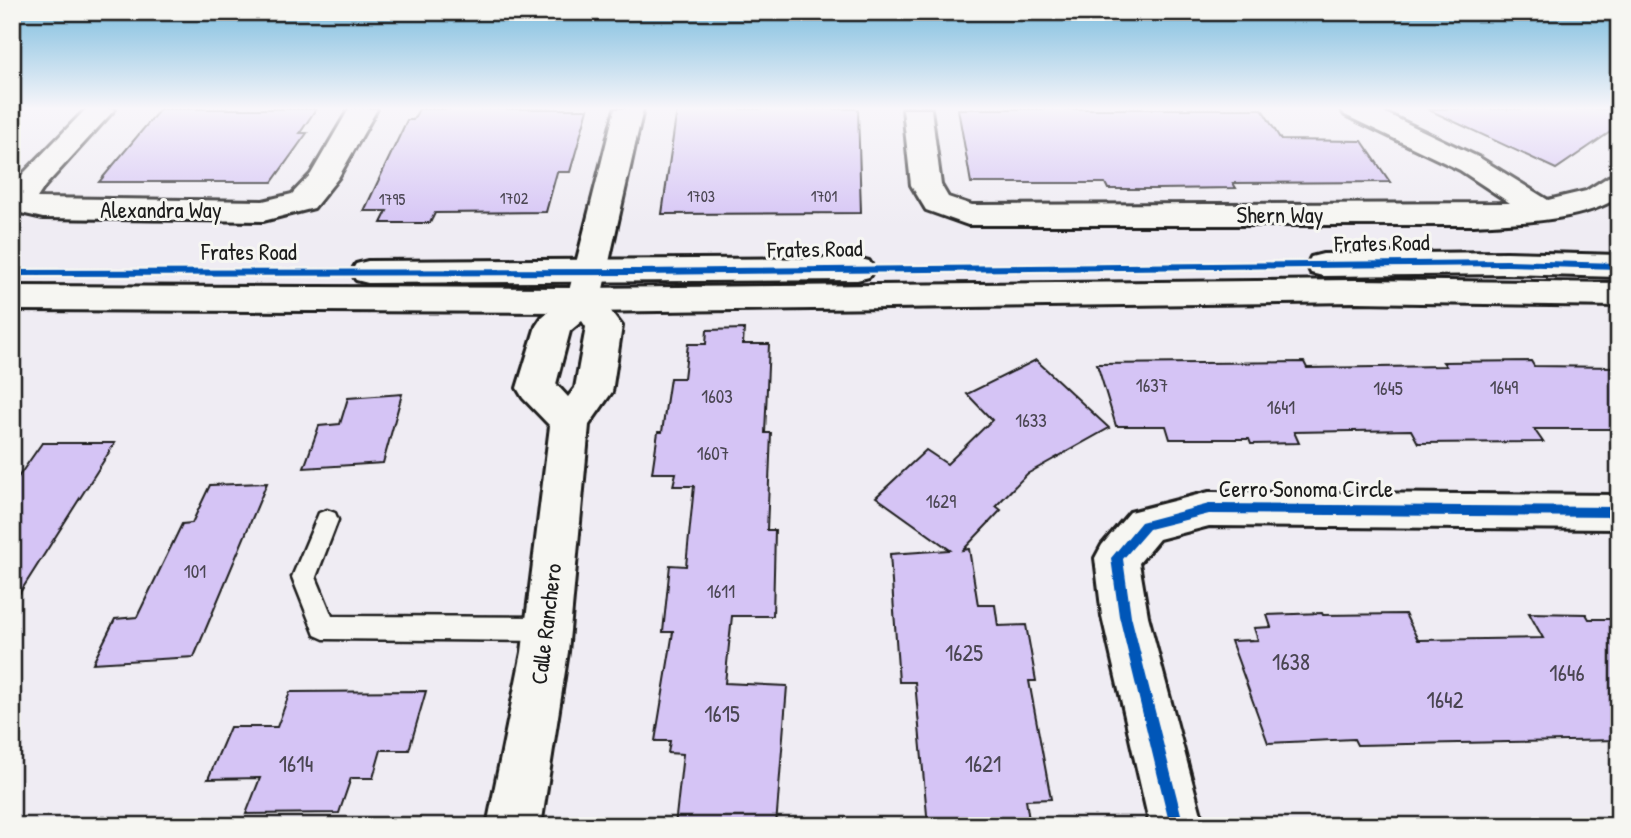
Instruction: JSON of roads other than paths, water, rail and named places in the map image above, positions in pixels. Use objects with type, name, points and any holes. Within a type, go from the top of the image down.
[{"type":"street","name":"Alexandra Way","points":[[64,148],[33,181],[19,203],[43,209],[263,211],[303,201],[323,178],[340,148]]},
{"type":"street","points":[[586,286],[604,326],[593,392],[569,422],[536,388],[554,326],[586,286],[619,148]]},
{"type":"street","name":"Shern Way","points":[[922,148],[926,186],[937,203],[968,215],[1474,215],[1543,211],[1596,198],[1619,183]]},
{"type":"street","points":[[1438,148],[1470,163],[1543,211]]},
{"type":"street","name":"Frates Road","points":[[12,298],[1507,263],[1619,266]]},
{"type":"street","name":"Frates Road","points":[[12,273],[586,286],[1619,295]]},
{"type":"street","name":"Calle Ranchero","points":[[514,826],[545,652],[569,422]]},
{"type":"street","name":"Cerro Sonoma Circle","points":[[1177,826],[1125,616],[1117,558],[1145,524],[1209,509],[1619,512]]},
{"type":"lane","points":[[327,520],[304,577],[324,627],[546,629]]}]
